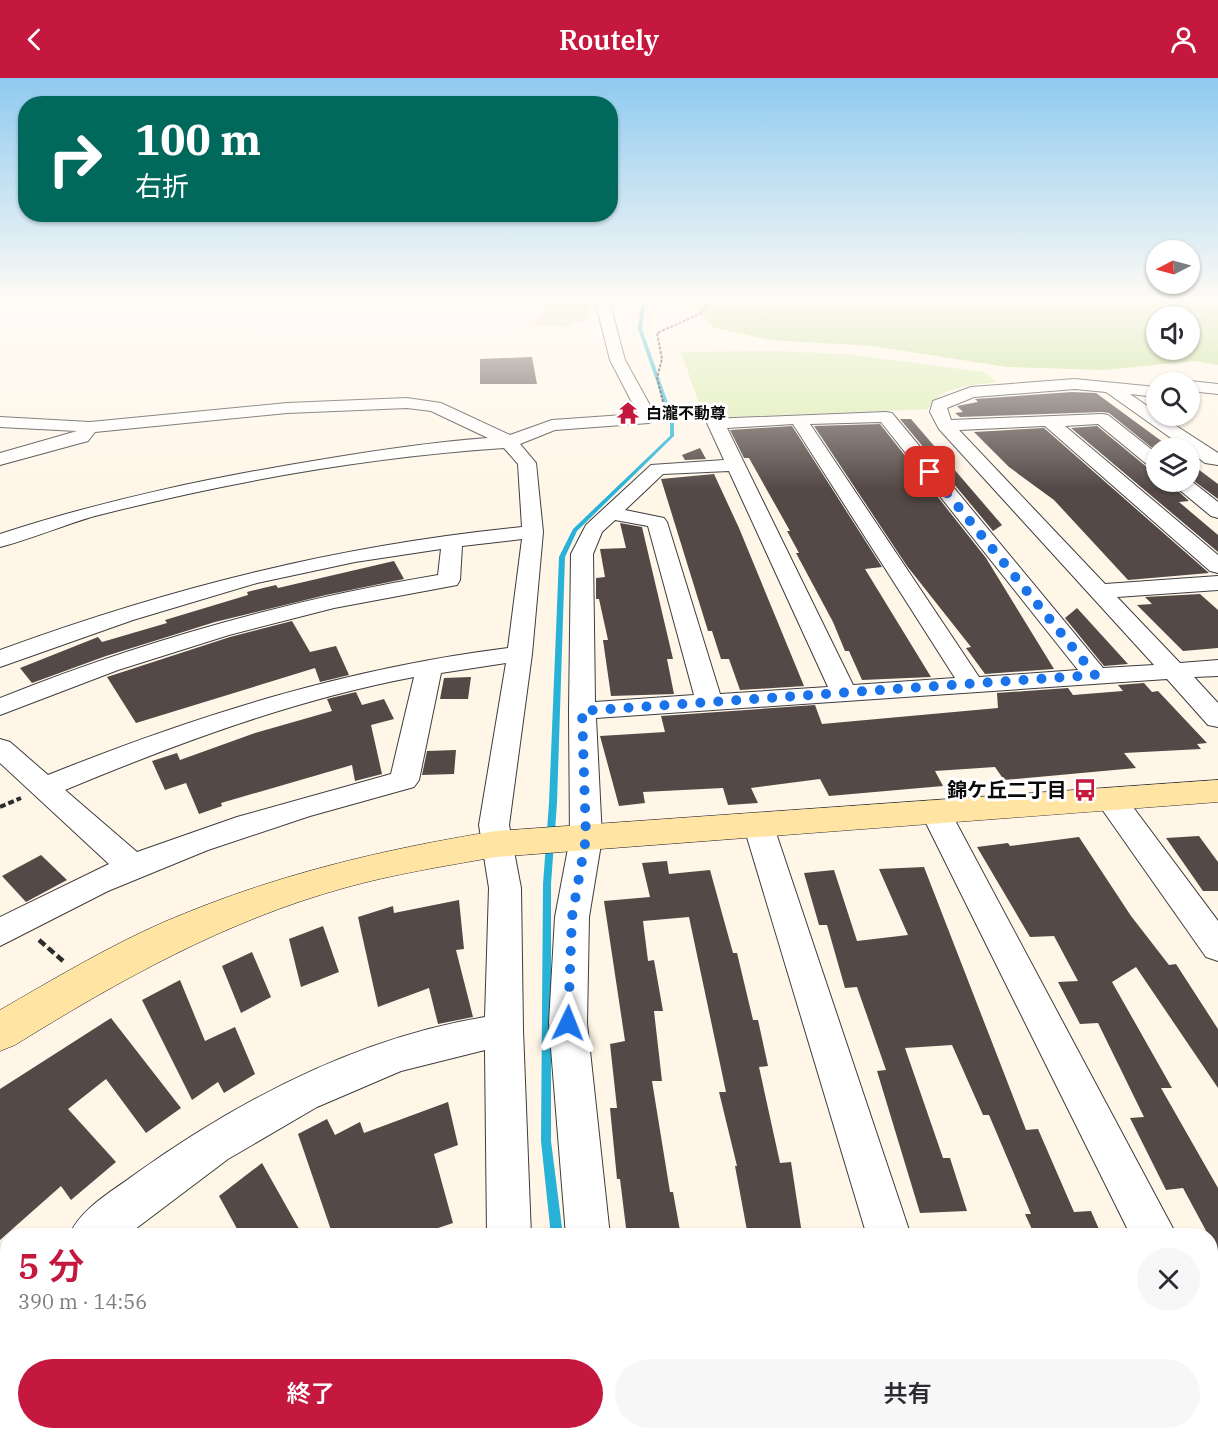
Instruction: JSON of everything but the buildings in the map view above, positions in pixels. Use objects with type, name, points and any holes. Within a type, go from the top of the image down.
[{"type":"street","points":[[0,542],[88,512],[234,479],[434,447],[509,442],[552,425],[649,418],[618,362]]},
{"type":"street","points":[[1146,391],[1107,385],[1075,384],[961,394],[939,405],[938,412],[945,425],[1218,719]]},
{"type":"street","points":[[1107,385],[1216,461]]},
{"type":"street","points":[[1200,387],[1218,389]]},
{"type":"street","points":[[0,422],[90,427],[245,412],[387,402],[435,407],[509,442],[527,463],[533,532],[520,654],[494,825],[543,841]]},
{"type":"street","points":[[844,693],[716,423],[886,417],[1095,675]]},
{"type":"street","points":[[798,419],[972,685]]},
{"type":"street","points":[[945,425],[1102,419],[1146,454]]},
{"type":"street","points":[[1049,421],[1218,566]]},
{"type":"street","points":[[0,459],[82,436],[90,427]]},
{"type":"street","points":[[509,1228],[504,1030],[505,888],[543,841],[582,711],[582,554],[593,529],[658,469],[736,465]]},
{"type":"street","points":[[1193,492],[1218,512]]},
{"type":"street","points":[[610,513],[657,522],[709,702]]},
{"type":"street","points":[[0,659],[138,610],[252,578],[452,541],[533,532]]},
{"type":"street","points":[[0,707],[55,684],[153,649],[245,621],[376,591],[449,580],[452,541]]},
{"type":"street","points":[[1099,591],[1218,583]]},
{"type":"street","points":[[42,788],[147,745],[205,725],[328,689],[429,667],[520,654]]},
{"type":"street","points":[[0,933],[133,867],[272,815],[404,780],[429,667]]},
{"type":"street","points":[[582,711],[1218,668]]},
{"type":"street","points":[[0,748],[42,788],[133,867]]},
{"type":"street","points":[[0,1032],[83,982],[148,948],[216,919],[350,873],[412,857],[543,841],[1218,791]]},
{"type":"street","points":[[1110,798],[1218,947]]},
{"type":"street","points":[[935,811],[1151,1228]]},
{"type":"street","points":[[758,824],[886,1228]]},
{"type":"street","points":[[543,841],[572,917],[568,1023],[587,1228]]},
{"type":"street","points":[[102,1228],[217,1143],[342,1076],[445,1041],[504,1030]]},
{"type":"path","points":[[649,418],[664,400],[657,378],[661,362]]},
{"type":"green space","points":[[684,362],[904,362],[984,372],[997,382],[949,391],[934,401],[928,409],[704,418]]},
{"type":"green space","points":[[972,362],[1190,362],[1103,370],[1007,367]]},
{"type":"green space","points":[[1198,362],[1218,362],[1218,365]]},
{"type":"waterway","points":[[556,1228],[546,1141],[547,884],[553,803],[562,557],[575,530],[672,436],[672,420],[651,362]]},
{"type":"place","name":"白瀧不動尊","points":[[628,413]]},
{"type":"place","name":"錦ケ丘二丁目","points":[[1085,790]]},
{"type":"route","points":[[568,1023],[572,917],[585,856],[586,838],[582,711],[1095,675],[930,472]]}]
